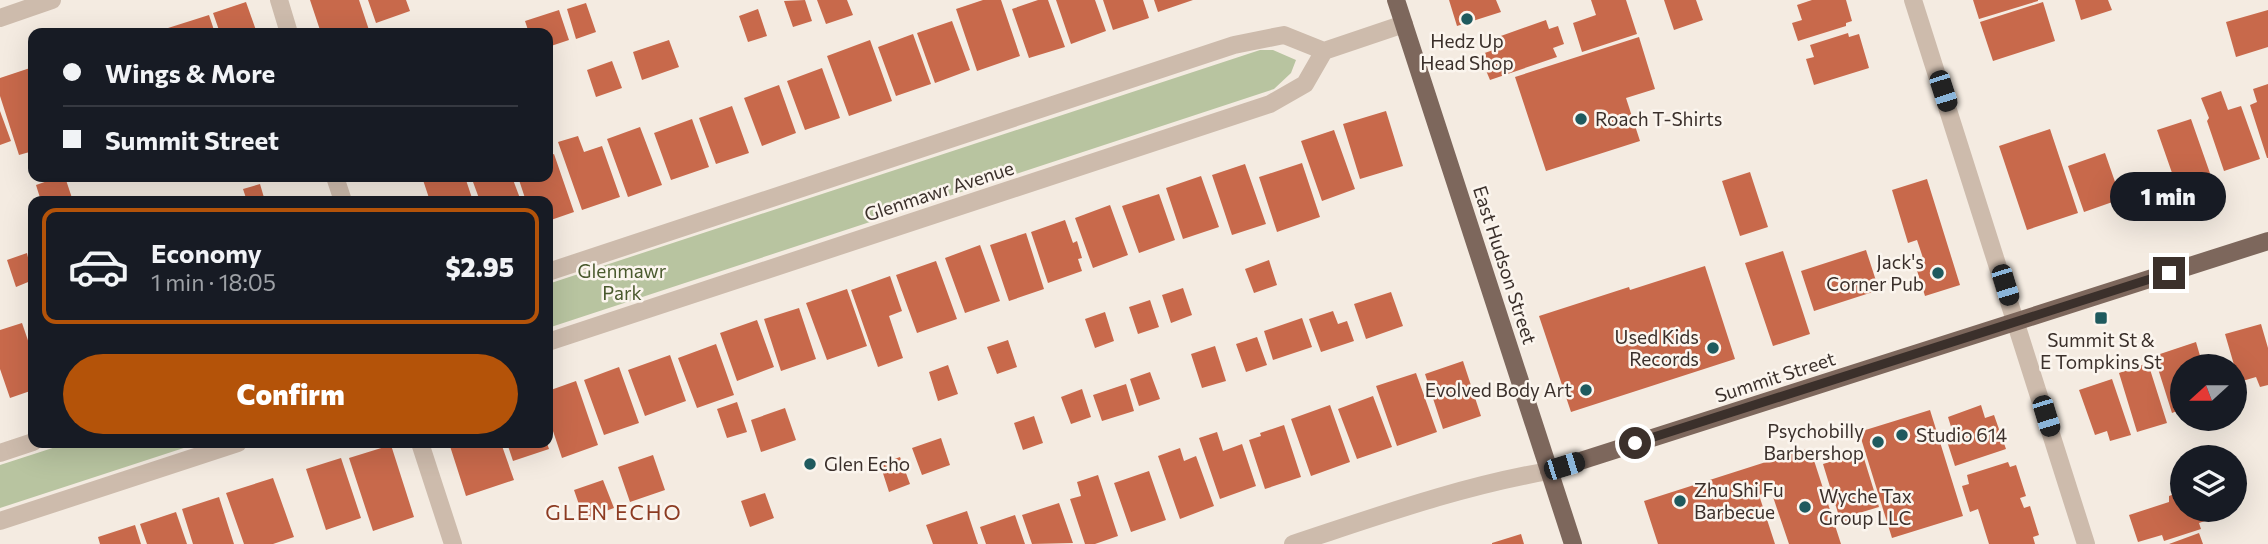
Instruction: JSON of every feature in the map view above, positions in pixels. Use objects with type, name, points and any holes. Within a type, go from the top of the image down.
[{"type":"main road","name":"East Hudson Street","points":[[1396,0],[1573,544]]},
{"type":"main road","name":"Summit Street","points":[[1549,471],[2268,241]]},
{"type":"street","points":[[0,18],[51,0]]},
{"type":"street","points":[[279,0],[287,28]]},
{"type":"street","points":[[1913,0],[2086,544]]},
{"type":"street","points":[[553,270],[1234,45],[1284,35],[1324,51],[1404,24]]},
{"type":"street","name":"Glenmawr Avenue","points":[[553,340],[1270,104],[1305,84],[1324,51]]},
{"type":"street","points":[[0,453],[28,444]]},
{"type":"street","points":[[0,521],[223,448]]},
{"type":"street","points":[[423,448],[453,544]]},
{"type":"street","name":"Summit Street","points":[[1293,544],[1455,491],[1549,471]]},
{"type":"green space","name":"Glenmawr Park","points":[[1260,50],[1273,50],[1296,60],[1291,73],[1274,89],[553,326],[553,282]]},
{"type":"green space","points":[[53,448],[184,448],[0,508],[0,465]]},
{"type":"building","points":[[310,0],[359,0],[368,28],[319,28]]},
{"type":"building","points":[[368,0],[406,0],[410,11],[376,23]]},
{"type":"building","points":[[805,0],[812,21],[793,27],[784,1]]},
{"type":"building","points":[[817,0],[847,0],[853,15],[826,24]]},
{"type":"building","points":[[983,0],[1001,0],[1020,56],[977,71],[956,9]]},
{"type":"building","points":[[1038,0],[1048,0],[1065,47],[1029,58],[1012,9]]},
{"type":"building","points":[[1056,0],[1095,0],[1106,31],[1071,44]]},
{"type":"building","points":[[1103,0],[1143,0],[1149,18],[1113,30]]},
{"type":"building","points":[[1154,0],[1193,0],[1158,12]]},
{"type":"building","name":"Hedz Up Head Shop","points":[[1449,0],[1496,0],[1501,12],[1457,26]]},
{"type":"building","points":[[1591,0],[1626,0],[1637,34],[1582,52],[1573,23],[1596,15]]},
{"type":"building","points":[[1664,0],[1696,0],[1703,20],[1674,30]]},
{"type":"building","points":[[1812,0],[1846,0],[1852,21],[1846,23],[1846,26],[1798,41],[1792,23],[1802,20],[1797,5]]},
{"type":"building","points":[[1973,0],[2038,0],[2038,1],[1979,19]]},
{"type":"building","points":[[2075,0],[2108,0],[2112,10],[2081,20]]},
{"type":"building","points":[[246,2],[255,28],[218,28],[213,13]]},
{"type":"building","points":[[2043,2],[2055,41],[1993,61],[1980,22]]},
{"type":"building","points":[[586,3],[596,32],[576,39],[567,9]]},
{"type":"building","points":[[758,9],[767,36],[748,42],[739,16]]},
{"type":"building","points":[[559,10],[569,40],[553,45],[553,28],[527,28],[525,21]]},
{"type":"building","points":[[2268,10],[2268,47],[2236,57],[2226,22]]},
{"type":"building","points":[[209,15],[213,28],[168,28]]},
{"type":"building","points":[[1546,20],[1549,29],[1558,26],[1564,44],[1553,48],[1557,57],[1490,80],[1485,68],[1478,71],[1473,57],[1502,47],[1498,37]]},
{"type":"building","points":[[952,21],[970,70],[935,83],[917,33]]},
{"type":"building","points":[[1848,33],[1849,37],[1859,34],[1869,68],[1814,85],[1806,59],[1814,57],[1810,45]]},
{"type":"building","points":[[913,34],[931,84],[896,96],[878,47]]},
{"type":"building","name":"Roach T-Shirts","points":[[1639,37],[1655,89],[1626,98],[1640,141],[1546,171],[1515,77]]},
{"type":"building","points":[[669,40],[679,67],[642,80],[633,52]]},
{"type":"building","points":[[870,40],[892,101],[849,116],[827,56]]},
{"type":"building","points":[[612,61],[622,88],[596,97],[587,70]]},
{"type":"building","points":[[822,68],[840,118],[805,130],[787,81]]},
{"type":"building","points":[[28,69],[28,152],[19,155],[0,96],[0,78]]},
{"type":"building","points":[[2268,84],[2267,158],[2250,105],[2257,102],[2253,89]]},
{"type":"building","points":[[779,85],[796,133],[762,146],[744,98]]},
{"type":"building","points":[[2221,91],[2228,110],[2241,106],[2260,159],[2224,171],[2201,98]]},
{"type":"building","points":[[732,106],[749,153],[716,164],[699,118]]},
{"type":"building","points":[[0,111],[11,141],[0,145]]},
{"type":"building","points":[[1386,111],[1403,166],[1360,179],[1343,124]]},
{"type":"building","points":[[692,119],[709,167],[671,180],[654,133]]},
{"type":"building","points":[[2191,119],[2212,179],[2178,190],[2157,130]]},
{"type":"building","points":[[640,127],[662,185],[628,197],[607,139]]},
{"type":"building","points":[[2050,129],[2078,213],[2027,230],[1999,146]]},
{"type":"building","points":[[1334,130],[1355,189],[1322,201],[1301,141]]},
{"type":"building","points":[[578,136],[584,152],[602,146],[620,197],[582,210],[558,142]]},
{"type":"building","points":[[2105,153],[2121,199],[2084,212],[2068,166]]},
{"type":"building","points":[[553,154],[574,212],[553,219],[553,196],[524,196],[520,182],[553,182]]},
{"type":"building","points":[[1302,163],[1320,217],[1277,232],[1259,177]]},
{"type":"building","points":[[1245,164],[1266,224],[1232,235],[1212,175]]},
{"type":"building","points":[[1750,172],[1768,227],[1740,236],[1722,181]]},
{"type":"building","points":[[1201,176],[1219,227],[1183,239],[1166,188]]},
{"type":"building","points":[[1927,179],[1960,285],[1925,296],[1914,261],[1923,258],[1917,240],[1908,243],[1892,190]]},
{"type":"building","points":[[45,182],[67,182],[71,196],[39,196],[36,185]]},
{"type":"building","points":[[424,182],[467,182],[471,196],[428,196]]},
{"type":"building","points":[[473,182],[514,182],[519,196],[478,196]]},
{"type":"building","points":[[260,184],[264,196],[245,196],[243,189]]},
{"type":"building","points":[[1159,194],[1175,240],[1139,253],[1122,206]]},
{"type":"building","points":[[1110,205],[1128,255],[1093,268],[1075,218]]},
{"type":"building","points":[[1065,220],[1073,243],[1077,241],[1082,258],[1078,259],[1082,271],[1048,283],[1031,232]]},
{"type":"building","points":[[1026,233],[1044,289],[1009,301],[990,245]]},
{"type":"building","points":[[980,245],[1000,301],[965,313],[945,258]]},
{"type":"building","points":[[1866,250],[1879,290],[1814,311],[1801,271]]},
{"type":"building","points":[[1783,251],[1810,334],[1773,346],[1745,263]]},
{"type":"building","points":[[27,253],[28,282],[16,287],[7,260]]},
{"type":"building","points":[[1269,260],[1277,285],[1254,293],[1245,269]]},
{"type":"building","points":[[936,261],[957,319],[917,333],[896,275]]},
{"type":"building","points":[[1705,266],[1735,359],[1571,412],[1539,316]]},
{"type":"building","points":[[890,276],[902,311],[889,316],[903,358],[878,367],[851,290]]},
{"type":"building","points":[[1183,288],[1192,315],[1171,323],[1162,295]]},
{"type":"building","points":[[847,289],[867,346],[827,360],[806,303]]},
{"type":"building","points":[[1391,292],[1403,326],[1366,339],[1354,304]]},
{"type":"building","points":[[1150,300],[1159,327],[1138,334],[1129,307]]},
{"type":"building","points":[[799,308],[816,359],[781,371],[764,319]]},
{"type":"building","points":[[1333,311],[1338,324],[1347,321],[1354,341],[1321,352],[1309,319]]},
{"type":"building","points":[[1105,312],[1114,341],[1095,348],[1085,319]]},
{"type":"building","points":[[1302,318],[1312,347],[1273,360],[1264,331]]},
{"type":"building","points":[[757,320],[774,367],[737,381],[720,333]]},
{"type":"building","points":[[22,323],[28,340],[28,392],[10,398],[0,369],[0,330]]},
{"type":"building","points":[[2261,324],[2268,348],[2268,385],[2260,387],[2256,377],[2247,380],[2247,354],[2231,354],[2225,334]]},
{"type":"building","points":[[1257,337],[1267,365],[1246,372],[1236,344]]},
{"type":"building","points":[[1008,340],[1017,367],[997,374],[987,347]]},
{"type":"building","points":[[2196,342],[2200,354],[2170,354],[2170,407],[2154,356]]},
{"type":"building","points":[[716,344],[734,395],[697,408],[678,358]]},
{"type":"building","points":[[1215,346],[1226,381],[1202,388],[1191,354]]},
{"type":"building","points":[[670,355],[686,401],[645,416],[628,370]]},
{"type":"building","points":[[1463,361],[1481,416],[1443,429],[1425,374]]},
{"type":"building","points":[[2148,363],[2167,423],[2137,432],[2119,373]]},
{"type":"building","points":[[948,365],[958,394],[938,401],[929,372]]},
{"type":"building","points":[[619,367],[639,423],[604,435],[584,380]]},
{"type":"building","points":[[1150,372],[1160,399],[1139,406],[1130,379]]},
{"type":"building","points":[[1416,373],[1437,432],[1397,446],[1376,386]]},
{"type":"building","points":[[2112,379],[2131,435],[2110,441],[2107,431],[2095,435],[2079,390]]},
{"type":"building","points":[[576,381],[598,445],[562,458],[553,431],[553,389]]},
{"type":"building","points":[[1126,384],[1134,411],[1102,421],[1093,395]]},
{"type":"building","points":[[1082,389],[1091,417],[1071,424],[1061,397]]},
{"type":"building","points":[[1373,396],[1392,447],[1357,459],[1338,409]]},
{"type":"building","points":[[737,402],[747,432],[727,438],[717,409]]},
{"type":"building","points":[[1330,405],[1350,462],[1311,476],[1291,419]]},
{"type":"building","points":[[1981,405],[1985,418],[1994,415],[2006,449],[1955,466],[1944,432],[1952,430],[1948,417]]},
{"type":"building","points":[[785,408],[796,440],[761,452],[751,420]]},
{"type":"building","points":[[1930,410],[1963,516],[1892,538],[1859,432]]},
{"type":"building","points":[[1034,416],[1043,443],[1023,450],[1014,423]]},
{"type":"building","points":[[1284,425],[1301,477],[1265,489],[1249,440],[1261,436],[1260,433]]},
{"type":"building","points":[[1217,432],[1223,451],[1242,444],[1256,486],[1220,499],[1199,438]]},
{"type":"building","points":[[941,438],[950,465],[922,475],[912,448]]},
{"type":"building","points":[[381,448],[392,448],[414,517],[373,531],[349,458]]},
{"type":"building","points":[[451,448],[503,448],[514,480],[466,496]]},
{"type":"building","points":[[509,448],[549,448],[549,449],[513,461]]},
{"type":"building","points":[[1180,448],[1184,461],[1196,456],[1214,506],[1180,519],[1158,456]]},
{"type":"building","points":[[1810,448],[1841,544],[1789,544],[1771,491],[1759,495],[1775,544],[1658,544],[1644,501]]},
{"type":"building","points":[[1862,452],[1879,507],[1859,513],[1861,521],[1842,526],[1823,464]]},
{"type":"building","points":[[653,455],[665,490],[630,502],[618,467]]},
{"type":"building","points":[[900,457],[910,484],[889,492],[880,464]]},
{"type":"building","points":[[341,458],[361,518],[326,530],[306,469]]},
{"type":"building","points":[[2008,462],[2010,467],[2016,465],[2026,496],[2020,498],[2024,508],[2030,506],[2039,535],[2033,537],[2035,544],[1989,544],[1978,509],[1970,512],[1962,486],[1969,484],[1967,475]]},
{"type":"building","points":[[1149,471],[1166,520],[1131,532],[1114,483]]},
{"type":"building","points":[[1098,475],[1118,536],[1095,544],[1085,544],[1070,499],[1081,496],[1077,482]]},
{"type":"building","points":[[273,478],[294,537],[273,544],[244,544],[226,493]]},
{"type":"building","points":[[603,480],[614,508],[584,519],[574,490]]},
{"type":"building","points":[[765,493],[774,518],[750,527],[741,501]]},
{"type":"building","points":[[2169,496],[2170,522],[2202,522],[2199,523],[2201,529],[2164,541],[2162,535],[2138,542],[2129,515],[2169,502]]},
{"type":"building","points":[[219,497],[234,544],[193,544],[182,509]]},
{"type":"building","points":[[1059,503],[1073,543],[1032,544],[1022,515]]},
{"type":"building","points":[[967,511],[978,544],[933,544],[926,525]]},
{"type":"building","points":[[176,512],[187,544],[147,544],[140,524]]},
{"type":"building","points":[[1015,515],[1025,544],[986,544],[980,527]]},
{"type":"building","points":[[135,525],[141,544],[100,544],[98,537]]},
{"type":"building","points":[[2199,533],[2203,544],[2169,544]]},
{"type":"building","points":[[1521,534],[1524,544],[1492,544],[1492,543]]},
{"type":"place","name":"Hedz Up Head Shop","points":[[1467,19]]},
{"type":"place","name":"Roach T-Shirts","points":[[1581,119]]},
{"type":"place","name":"Jack's Corner Pub","points":[[1938,273]]},
{"type":"place","name":"Summit St & E Tompkins St","points":[[2101,318]]},
{"type":"place","name":"Used Kids Records","points":[[1713,348]]},
{"type":"place","name":"Evolved Body Art","points":[[1586,390]]},
{"type":"place","name":"Studio 614","points":[[1902,435]]},
{"type":"place","name":"Psychobilly Barbershop","points":[[1878,442]]},
{"type":"place","name":"Glen Echo","points":[[810,464]]},
{"type":"place","name":"Zhu Shi Fu Barbecue","points":[[1680,501]]},
{"type":"place","name":"Wyche Tax Group LLC","points":[[1805,507]]},
{"type":"district","name":"GLEN ECHO","points":[[614,513]]},
{"type":"route","points":[[1635,443],[2169,273]]}]
